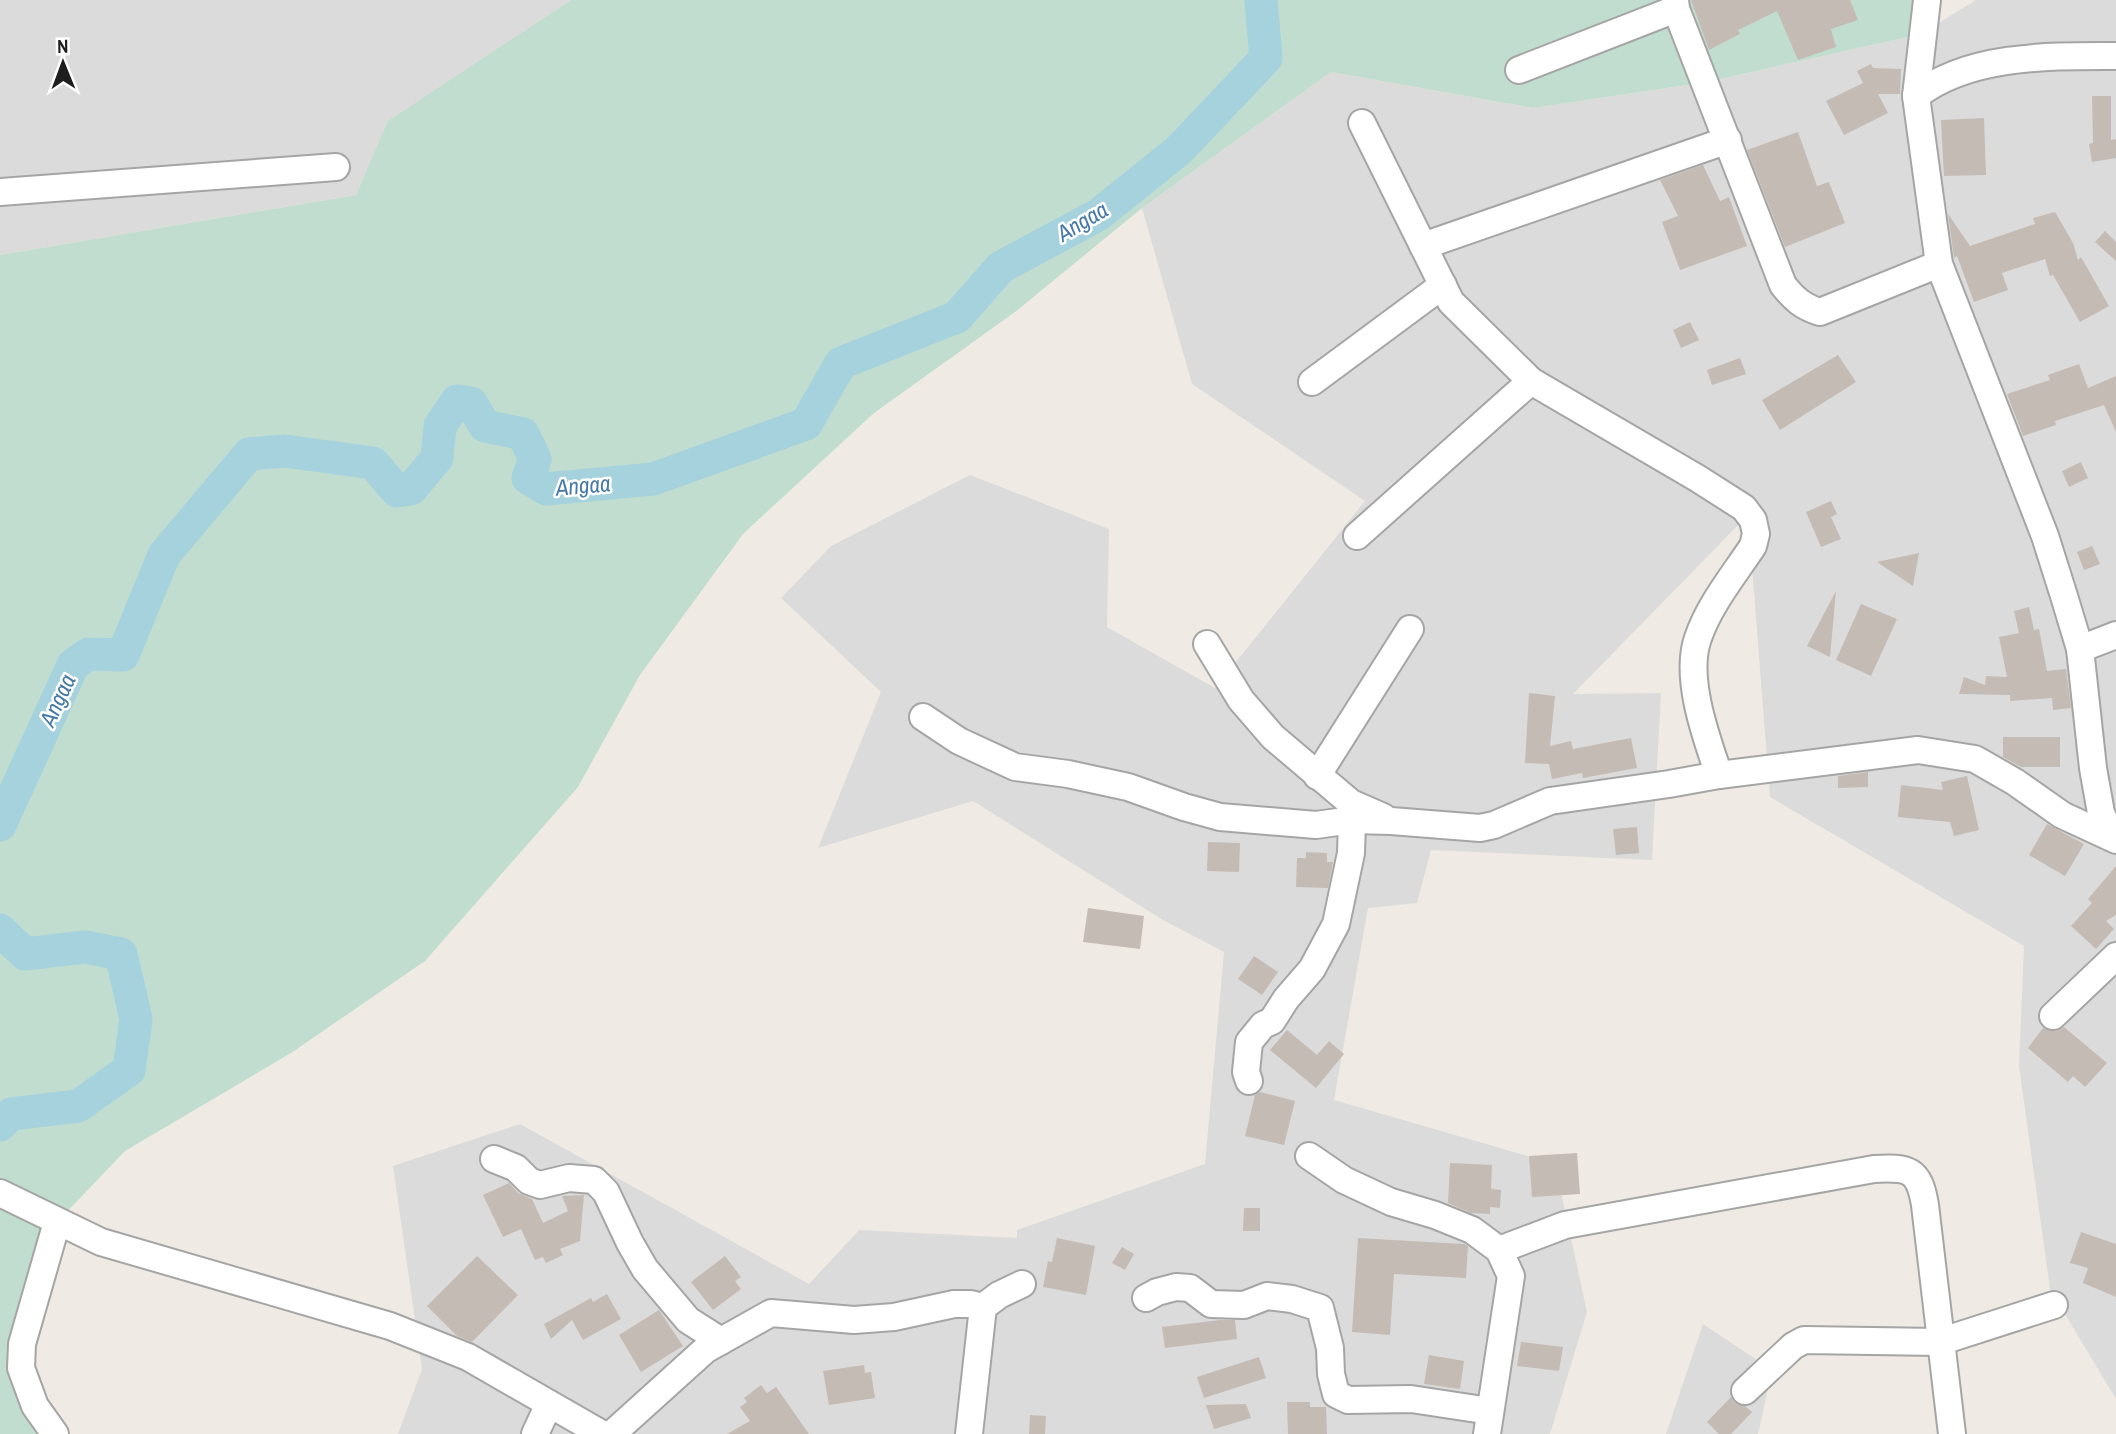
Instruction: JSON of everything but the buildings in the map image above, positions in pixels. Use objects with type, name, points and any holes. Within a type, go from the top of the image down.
[{"type":"street","points":[[1927,0],[1916,96],[1939,264],[2045,536],[2080,649],[2093,768],[2101,813],[2114,838]]},
{"type":"street","points":[[1519,70],[1676,4],[1783,285],[1804,307],[1820,312],[1939,264]]},
{"type":"street","points":[[1916,96],[1929,86],[1984,65],[2026,58],[2116,56]]},
{"type":"street","points":[[1362,123],[1451,302],[1531,381],[1697,478],[1744,508],[1753,520],[1756,534],[1753,546],[1705,620],[1697,642],[1694,670],[1698,700],[1719,775]]},
{"type":"street","points":[[1423,246],[1728,140]]},
{"type":"street","points":[[0,192],[336,167]]},
{"type":"street","points":[[1312,382],[1443,285]]},
{"type":"street","points":[[1357,536],[1531,381]]},
{"type":"street","points":[[1317,776],[1410,629]]},
{"type":"street","points":[[2080,649],[2116,635]]},
{"type":"street","points":[[1208,644],[1241,700],[1273,737],[1351,803],[1391,821]]},
{"type":"street","points":[[923,717],[959,741],[1015,768],[1068,774],[1128,787],[1220,817],[1316,825],[1352,820],[1480,828],[1494,825],[1550,801],[1719,775],[1918,750],[1975,758],[2062,815],[2114,838]]},
{"type":"street","points":[[1249,1081],[1245,1072],[1249,1042],[1264,1025],[1272,1021],[1286,999],[1312,969],[1336,924],[1351,853],[1352,820]]},
{"type":"street","points":[[2053,1016],[2116,956]]},
{"type":"street","points":[[1146,1298],[1176,1287],[1190,1287],[1212,1304],[1244,1305],[1267,1296],[1308,1303],[1320,1308],[1326,1327],[1336,1394],[1348,1400],[1411,1399],[1488,1422],[1511,1276],[1499,1250],[1472,1230],[1391,1202],[1344,1180],[1309,1156]]},
{"type":"street","points":[[494,1159],[516,1168],[529,1181],[540,1185],[569,1178],[594,1180],[606,1192],[645,1269],[688,1320],[721,1340]]},
{"type":"street","points":[[1499,1250],[1565,1225],[1874,1169],[1894,1168],[1908,1171],[1922,1183],[1952,1434]]},
{"type":"street","points":[[0,1193],[101,1242],[390,1326],[468,1357],[602,1434]]},
{"type":"street","points":[[55,1434],[35,1406],[22,1368],[22,1344],[57,1222]]},
{"type":"street","points":[[969,1434],[982,1307],[999,1295],[1023,1284]]},
{"type":"street","points":[[612,1434],[705,1350],[771,1313],[854,1320],[894,1317],[954,1304],[982,1307]]},
{"type":"street","points":[[1745,1391],[1793,1346],[1804,1340],[1939,1342],[2054,1305]]},
{"type":"street","points":[[535,1434],[549,1404]]},
{"type":"shaded area","points":[[0,0],[571,0],[389,121],[356,195],[0,255]]},
{"type":"shaded area","points":[[1976,0],[2116,0],[2116,1399],[2050,1289],[2019,1066],[2024,946],[1770,797],[1748,515],[1573,694],[1661,693],[1652,860],[1431,850],[1417,903],[1368,908],[1334,1100],[1555,1164],[1587,1312],[1550,1434],[398,1434],[422,1369],[393,1166],[520,1124],[809,1284],[859,1230],[1017,1238],[1017,1230],[1205,1164],[1224,952],[1163,920],[973,801],[818,848],[881,692],[781,598],[831,546],[970,475],[1109,529],[1107,627],[1215,688],[1365,501],[1192,384],[1142,208],[1331,72],[1533,108],[1707,82],[1921,34]]},
{"type":"shaded area","points":[[1703,1324],[1772,1370],[1758,1434],[1666,1434]]},
{"type":"green space","points":[[571,0],[1927,0],[1921,34],[1707,82],[1533,108],[1331,72],[1142,208],[1015,312],[874,413],[743,534],[640,675],[578,787],[425,961],[291,1053],[125,1151],[57,1222],[22,1344],[55,1434],[0,1434],[0,255],[356,195],[388,121]]},
{"type":"waterway","name":"Angaa","points":[[0,825],[73,665],[88,654],[123,655],[164,555],[249,454],[284,451],[373,463],[397,491],[411,489],[437,458],[440,426],[457,401],[471,403],[485,426],[523,434],[535,459],[528,478],[546,489],[653,479],[806,424],[841,363],[957,317],[1001,267],[1098,215],[1179,150],[1266,58],[1261,0]]},
{"type":"waterway","name":"Angaa","points":[[0,930],[25,954],[85,947],[121,954],[136,1019],[129,1070],[78,1106],[11,1114],[0,1125]]}]
